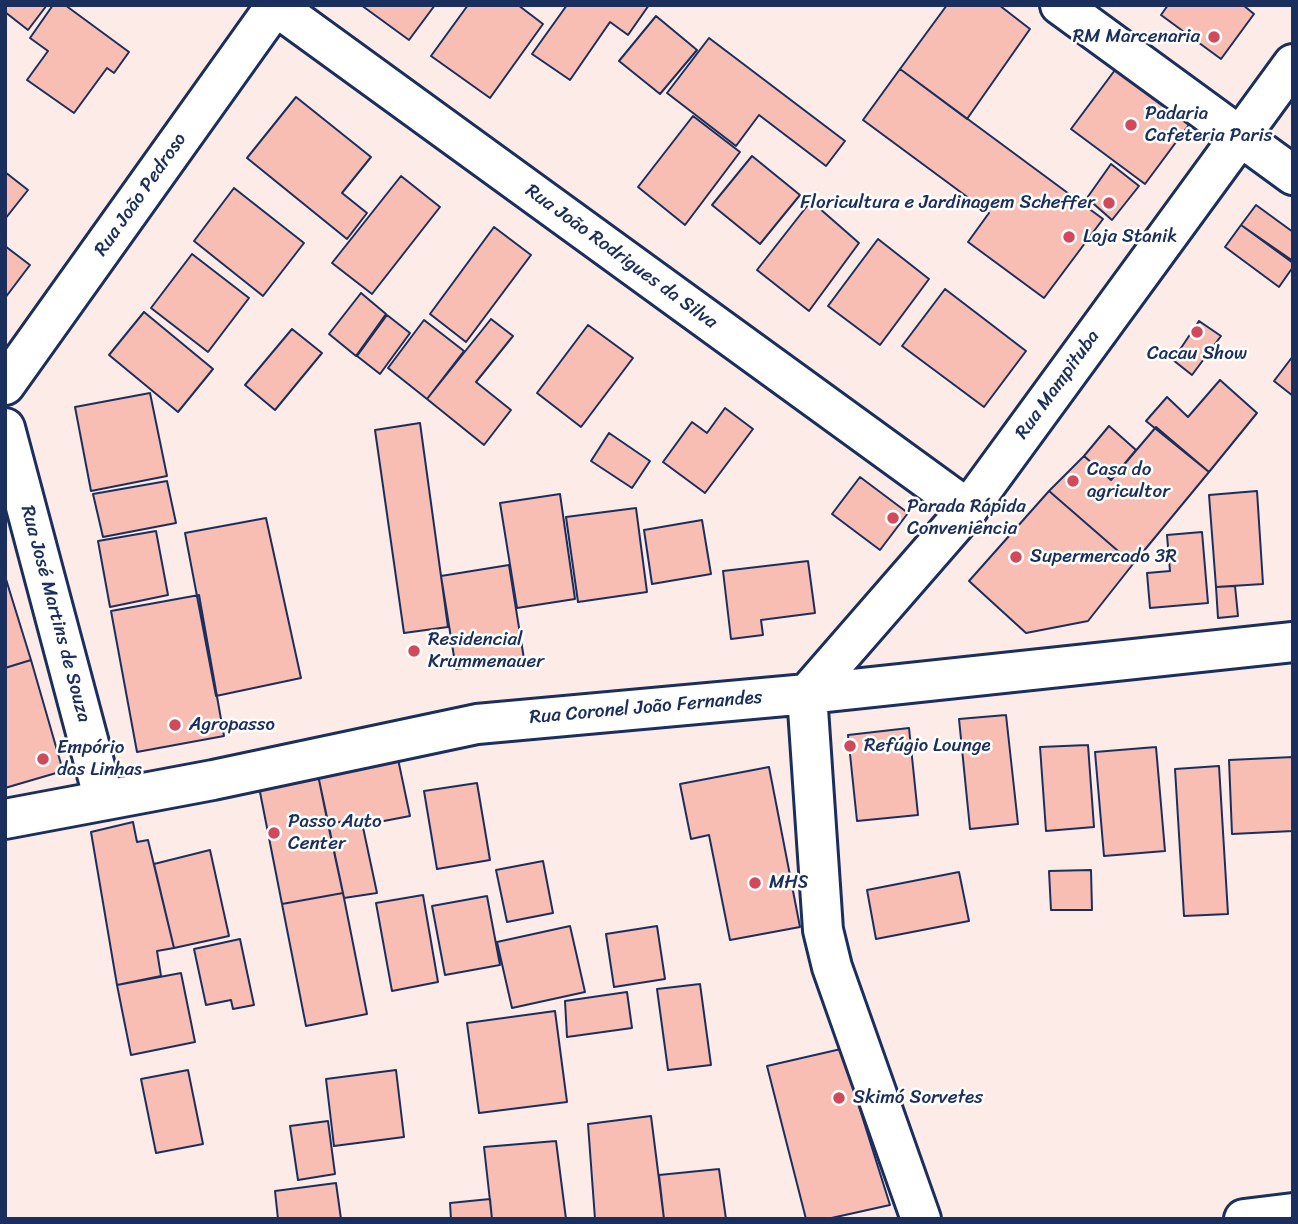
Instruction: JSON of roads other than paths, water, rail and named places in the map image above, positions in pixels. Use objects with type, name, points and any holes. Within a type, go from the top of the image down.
[{"type":"street","points":[[1060,5],[1293,175]]},
{"type":"street","name":"Rua João Pedroso","points":[[5,385],[275,6]]},
{"type":"street","name":"Rua João Rodrigues da Silva","points":[[275,6],[968,509]]},
{"type":"street","name":"Rua Mampituba","points":[[807,694],[968,509],[1293,64]]},
{"type":"street","name":"Rua José Martins de Souza","points":[[5,428],[104,800]]},
{"type":"street","name":"Rua Coronel João Fernandes","points":[[5,819],[477,724],[807,694],[1293,642]]},
{"type":"street","points":[[807,694],[823,930],[832,967],[921,1219]]},
{"type":"street","points":[[1244,1219],[1293,1213]]},
{"type":"place","name":"RM Marcenaria","points":[[1214,37]]},
{"type":"place","name":"Padaria Cafeteria Paris","points":[[1131,125]]},
{"type":"place","name":"Floricultura e Jardinagem Scheffer","points":[[1109,203]]},
{"type":"place","name":"Loja Stanik","points":[[1069,237]]},
{"type":"place","name":"Cacau Show","points":[[1197,332]]},
{"type":"place","name":"Casa do agricultor","points":[[1073,481]]},
{"type":"place","name":"Parada Rápida Conveniência","points":[[893,518]]},
{"type":"place","name":"Supermercado 3R","points":[[1016,557]]},
{"type":"place","name":"Residencial Krummenauer","points":[[414,651]]},
{"type":"place","name":"Agropasso","points":[[175,725]]},
{"type":"place","name":"Refúgio Lounge","points":[[850,746]]},
{"type":"place","name":"Empório das Linhas","points":[[43,759]]},
{"type":"place","name":"Passo Auto Center","points":[[274,833]]},
{"type":"place","name":"MHS","points":[[755,883]]},
{"type":"place","name":"Skimó Sorvetes","points":[[839,1098]]}]
